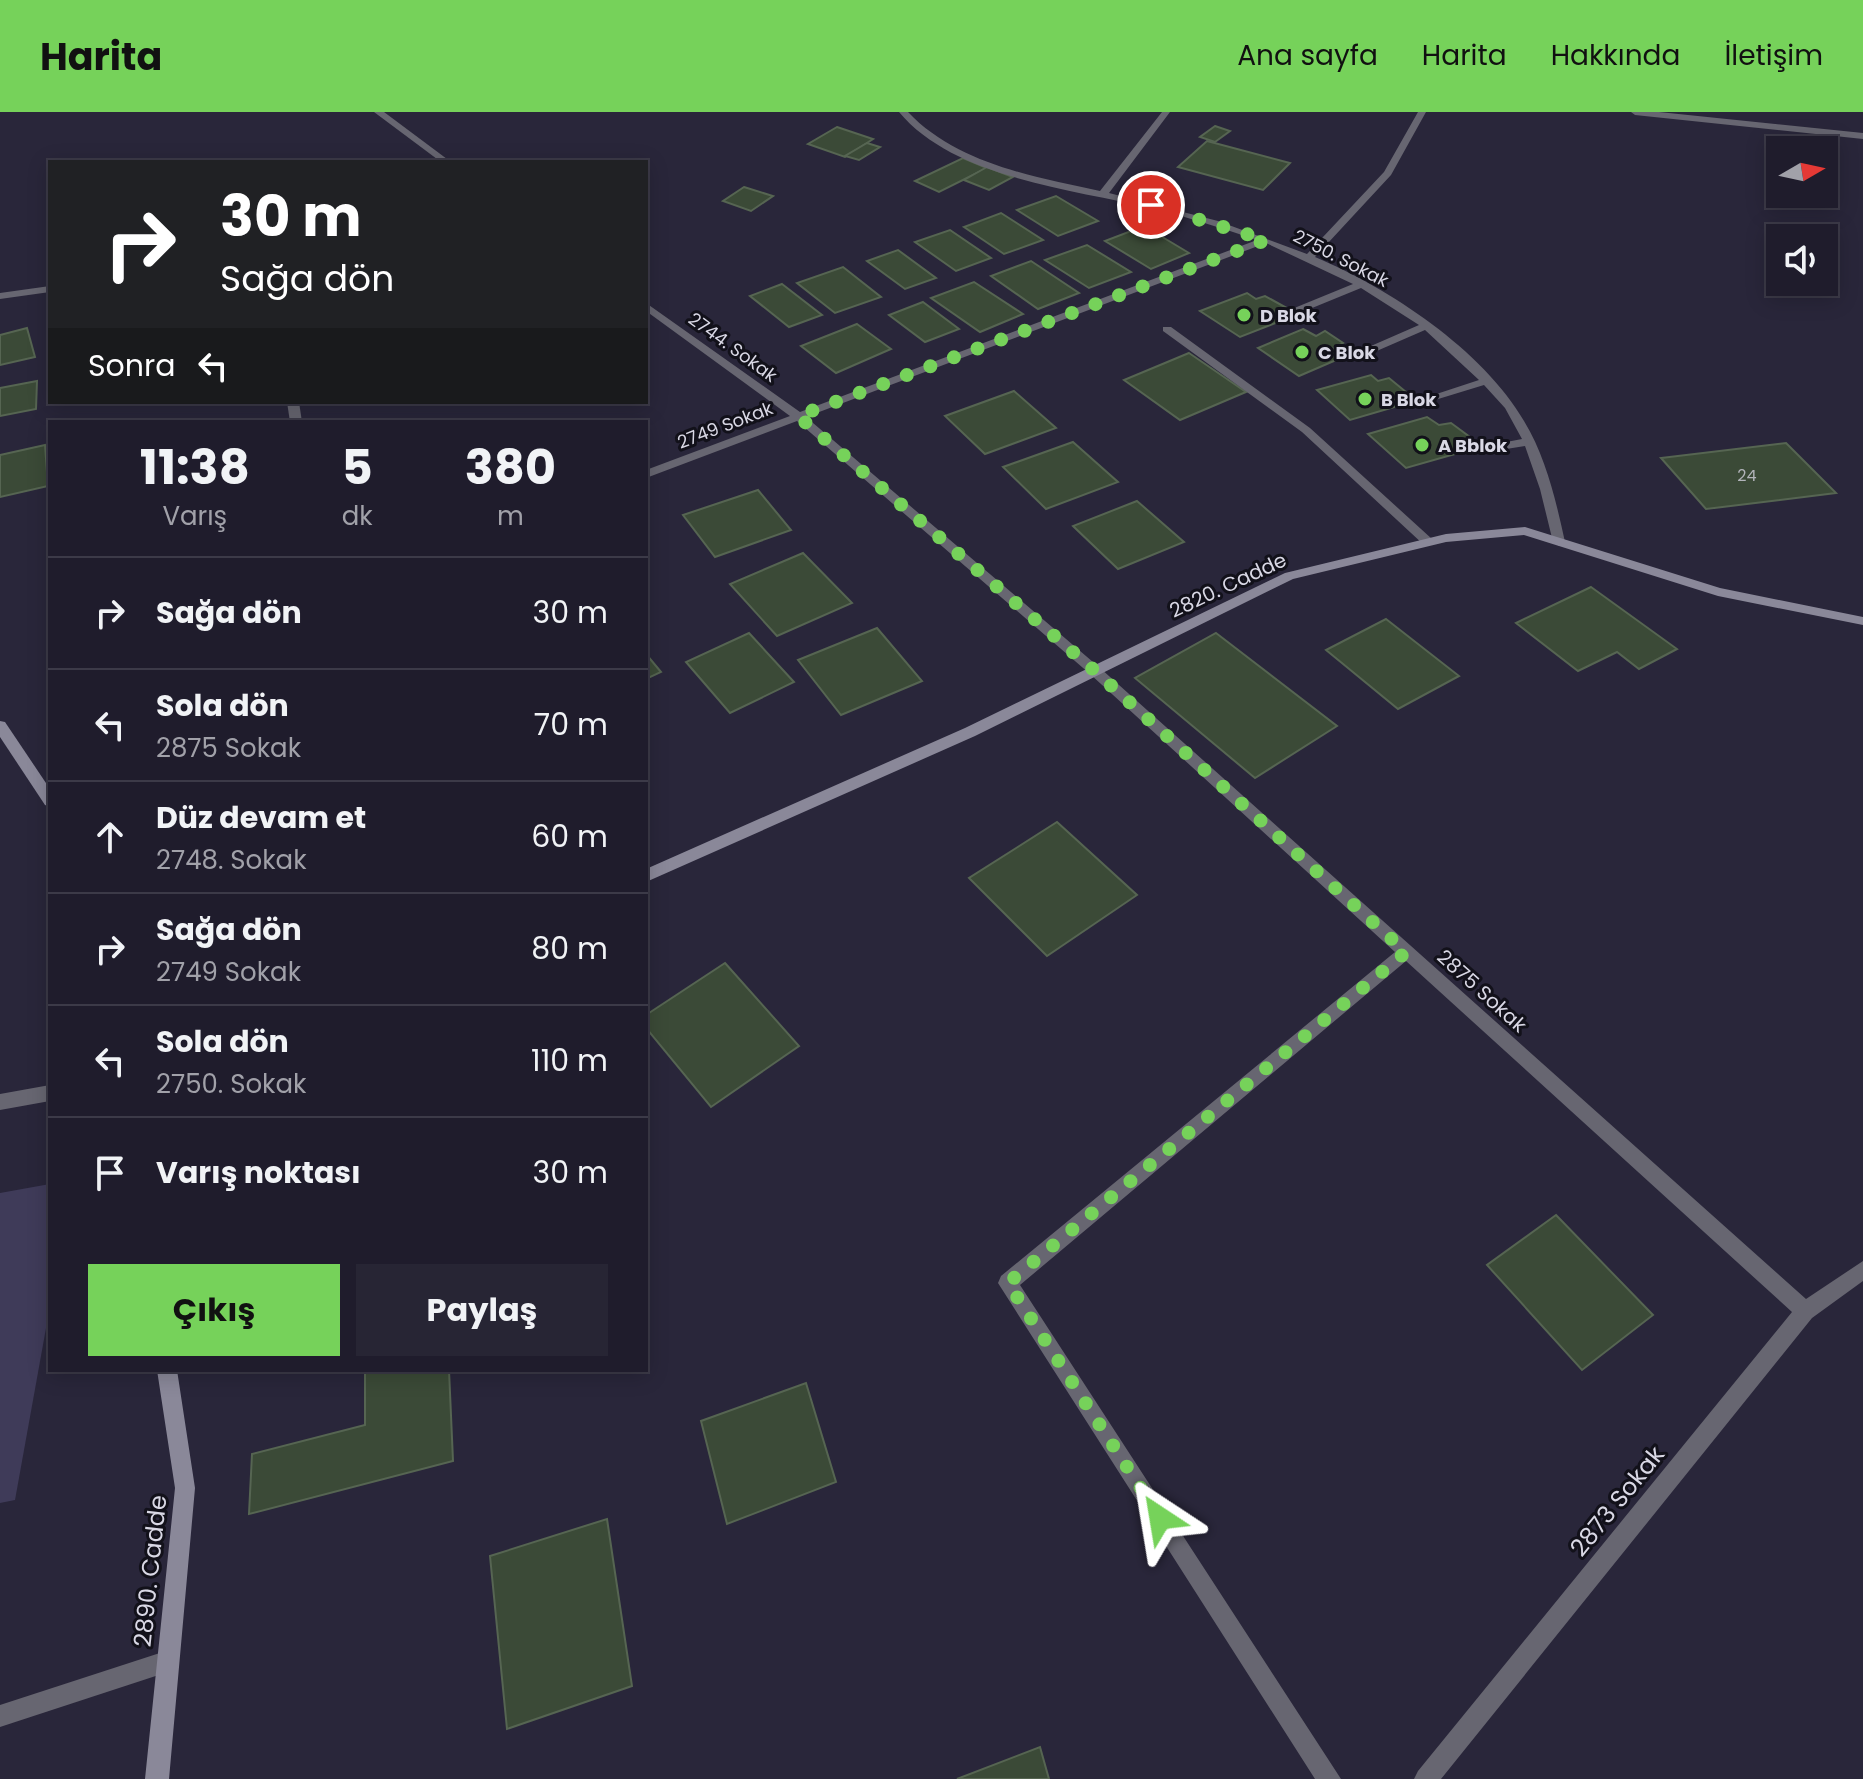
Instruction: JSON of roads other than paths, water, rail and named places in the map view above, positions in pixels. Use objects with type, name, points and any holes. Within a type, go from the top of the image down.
[{"type":"street","points":[[378,112],[444,160]]},
{"type":"street","name":"2750. Sokak","points":[[903,112],[927,134],[1023,177],[1151,205],[1266,240],[1359,285],[1425,326],[1465,358],[1510,408],[1544,480],[1559,542]]},
{"type":"street","points":[[1102,195],[1166,112]]},
{"type":"street","points":[[1308,258],[1388,173],[1422,112]]},
{"type":"street","points":[[1635,112],[1863,136]]},
{"type":"street","name":"2749 Sokak","points":[[648,473],[1266,240]]},
{"type":"street","points":[[1291,313],[1359,285]]},
{"type":"street","points":[[0,296],[48,289]]},
{"type":"street","name":"2744. Sokak","points":[[648,307],[798,416],[1095,671]]},
{"type":"street","points":[[1352,358],[1425,326]]},
{"type":"street","points":[[1167,329],[1306,430],[1428,542]]},
{"type":"street","points":[[1412,404],[1486,381]]},
{"type":"street","points":[[1475,451],[1526,442]]},
{"type":"street","name":"2820. Cadde","points":[[648,875],[956,738],[1289,576],[1428,542],[1525,531],[1718,592],[1863,621]]},
{"type":"street","name":"2875 Sokak","points":[[1095,671],[1805,1311]]},
{"type":"street","points":[[0,726],[48,798]]},
{"type":"street","points":[[1329,1779],[1008,1283],[1406,952]]},
{"type":"street","points":[[0,1102],[48,1093]]},
{"type":"street","name":"2873 Sokak","points":[[1426,1779],[1805,1311],[1863,1270]]},
{"type":"street","name":"2890. Cadde","points":[[157,1779],[185,1488],[167,1372]]},
{"type":"street","points":[[0,1716],[166,1662]]},
{"type":"place","name":"D Blok","points":[[1244,315]]},
{"type":"place","name":"C Blok","points":[[1302,352]]},
{"type":"place","name":"B Blok","points":[[1365,399]]},
{"type":"place","name":"A Bblok","points":[[1422,445]]}]
